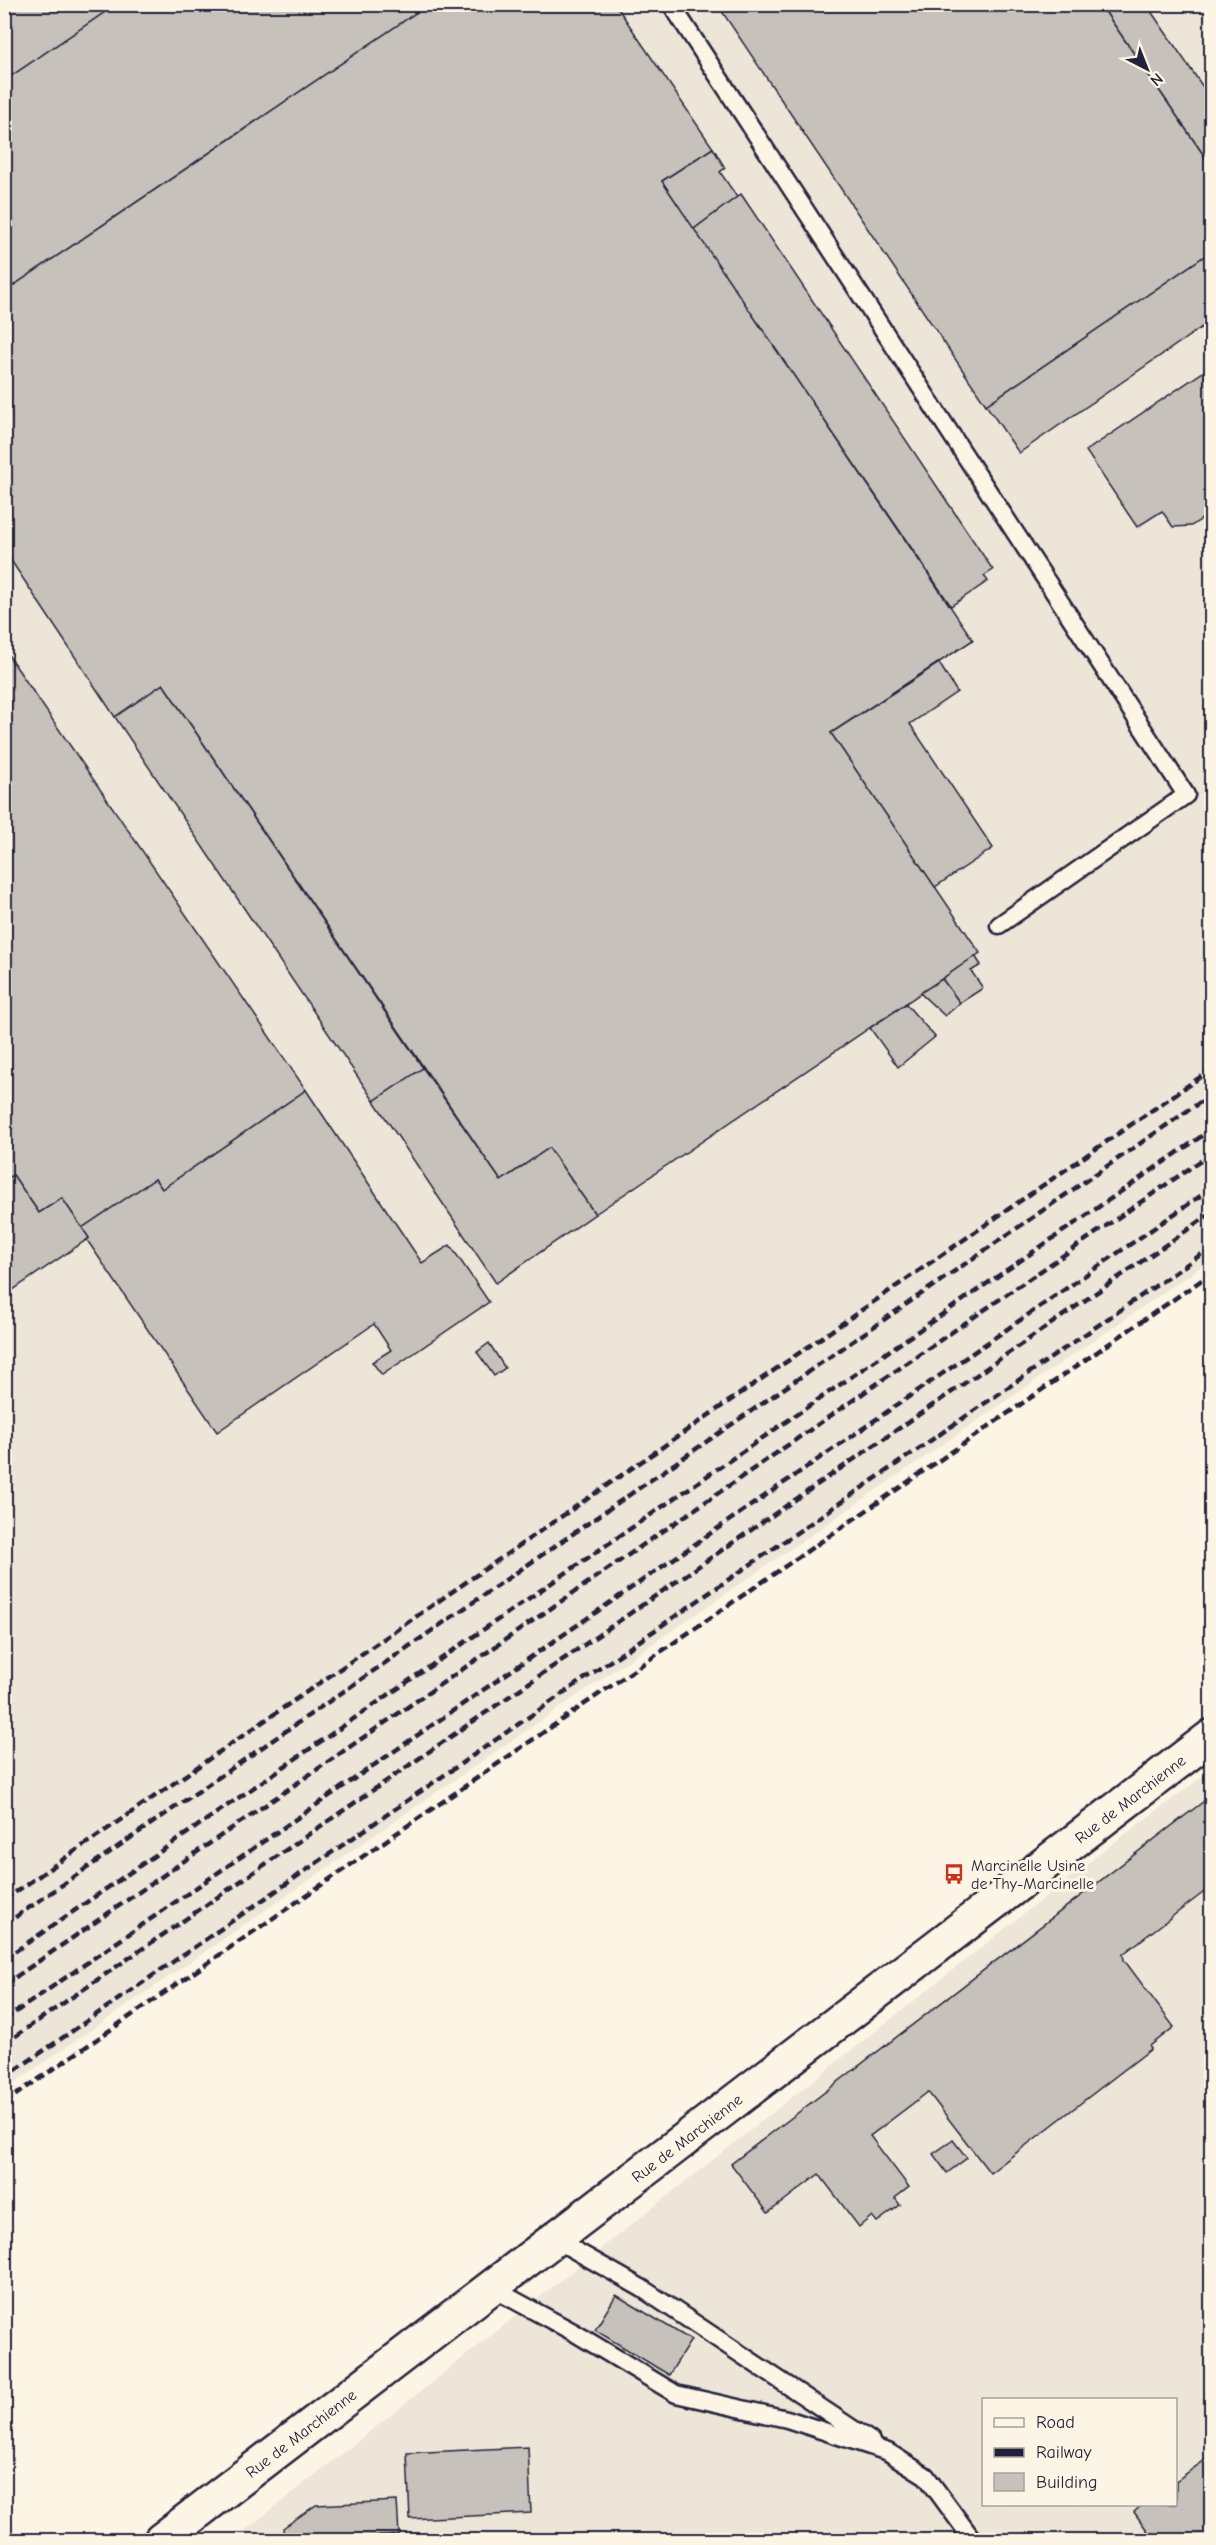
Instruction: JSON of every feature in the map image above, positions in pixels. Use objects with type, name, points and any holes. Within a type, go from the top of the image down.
[{"type":"main road","name":"Rue de Marchienne","points":[[161,2541],[1212,1736]]},
{"type":"lane","points":[[671,4],[1186,795],[999,925]]},
{"type":"lane","points":[[555,2240],[652,2295],[926,2476],[973,2541]]},
{"type":"lane","points":[[492,2288],[575,2333],[676,2394],[787,2418],[888,2452]]},
{"type":"shaded area","points":[[5,5],[1211,5],[1211,1260],[5,2089]]},
{"type":"shaded area","points":[[1211,1770],[1211,2540],[233,2540],[1107,1848]]},
{"type":"building","points":[[4,4],[117,4],[4,81]]},
{"type":"building","points":[[117,4],[429,4],[4,292],[4,81]]},
{"type":"building","points":[[429,4],[615,4],[713,148],[662,181],[973,640],[831,733],[980,953],[595,1214],[549,1148],[501,1181],[163,684],[115,717],[4,550],[4,292]]},
{"type":"building","points":[[717,4],[1100,4],[1212,167],[1212,251],[986,405]]},
{"type":"building","points":[[1100,4],[1146,4],[1212,100],[1212,167]]},
{"type":"building","points":[[713,148],[725,168],[720,172],[737,197],[694,229],[662,181]]},
{"type":"building","points":[[741,194],[993,570],[984,576],[988,581],[951,606],[694,229]]},
{"type":"building","points":[[1212,251],[1212,264],[1209,266],[1212,270],[1212,320],[1019,453],[986,405]]},
{"type":"building","points":[[1212,366],[1212,512],[1191,526],[1173,527],[1162,511],[1137,527],[1086,451]]},
{"type":"building","points":[[4,649],[306,1090],[162,1189],[155,1179],[82,1228],[62,1198],[39,1213],[13,1175],[4,1181]]},
{"type":"building","points":[[939,663],[957,692],[910,724],[993,848],[935,887],[831,733]]},
{"type":"building","points":[[163,684],[423,1068],[374,1101],[115,717]]},
{"type":"building","points":[[975,956],[981,965],[971,971],[983,988],[960,1003],[942,979]]},
{"type":"building","points":[[942,979],[960,1003],[945,1016],[920,993]]},
{"type":"building","points":[[906,1004],[935,1037],[898,1067],[870,1028]]},
{"type":"building","points":[[423,1068],[501,1181],[549,1148],[595,1214],[496,1283],[374,1101]]},
{"type":"building","points":[[306,1090],[422,1263],[450,1245],[489,1302],[382,1375],[372,1362],[391,1350],[374,1324],[217,1432],[87,1240],[89,1238],[82,1228],[155,1179],[162,1189]]},
{"type":"building","points":[[13,1175],[39,1213],[62,1198],[89,1238],[4,1296],[4,1181]]},
{"type":"building","points":[[489,1343],[505,1368],[494,1376],[477,1352]]},
{"type":"building","points":[[1212,1795],[1212,1886],[1123,1954],[1124,1960],[1174,2027],[1150,2046],[1151,2049],[990,2173],[928,2092],[870,2136],[909,2187],[895,2198],[900,2205],[877,2222],[872,2216],[859,2227],[819,2174],[768,2213],[731,2164]]},
{"type":"building","points":[[953,2140],[967,2158],[947,2173],[933,2154]]},
{"type":"building","points":[[616,2295],[691,2340],[669,2375],[595,2330]]},
{"type":"building","points":[[528,2447],[531,2513],[410,2519],[407,2453]]},
{"type":"building","points":[[1212,2455],[1212,2540],[1154,2540],[1134,2512],[1141,2506],[1177,2506],[1177,2480]]},
{"type":"building","points":[[397,2501],[399,2535],[284,2540],[283,2528],[316,2505]]},
{"type":"railway","points":[[4,1900],[1212,1069]]},
{"type":"railway","points":[[4,1925],[1212,1094]]},
{"type":"railway","points":[[4,1959],[1212,1129]]},
{"type":"railway","points":[[4,1985],[1212,1153]]},
{"type":"railway","points":[[4,2020],[1212,1188]]},
{"type":"railway","points":[[4,2044],[1212,1213]]},
{"type":"railway","points":[[4,2078],[1212,1247]]},
{"type":"railway","points":[[4,2103],[1212,1273]]},
{"type":"place","name":"Marcinelle Usine de Thy-Marcinelle","points":[[954,1874]]}]
